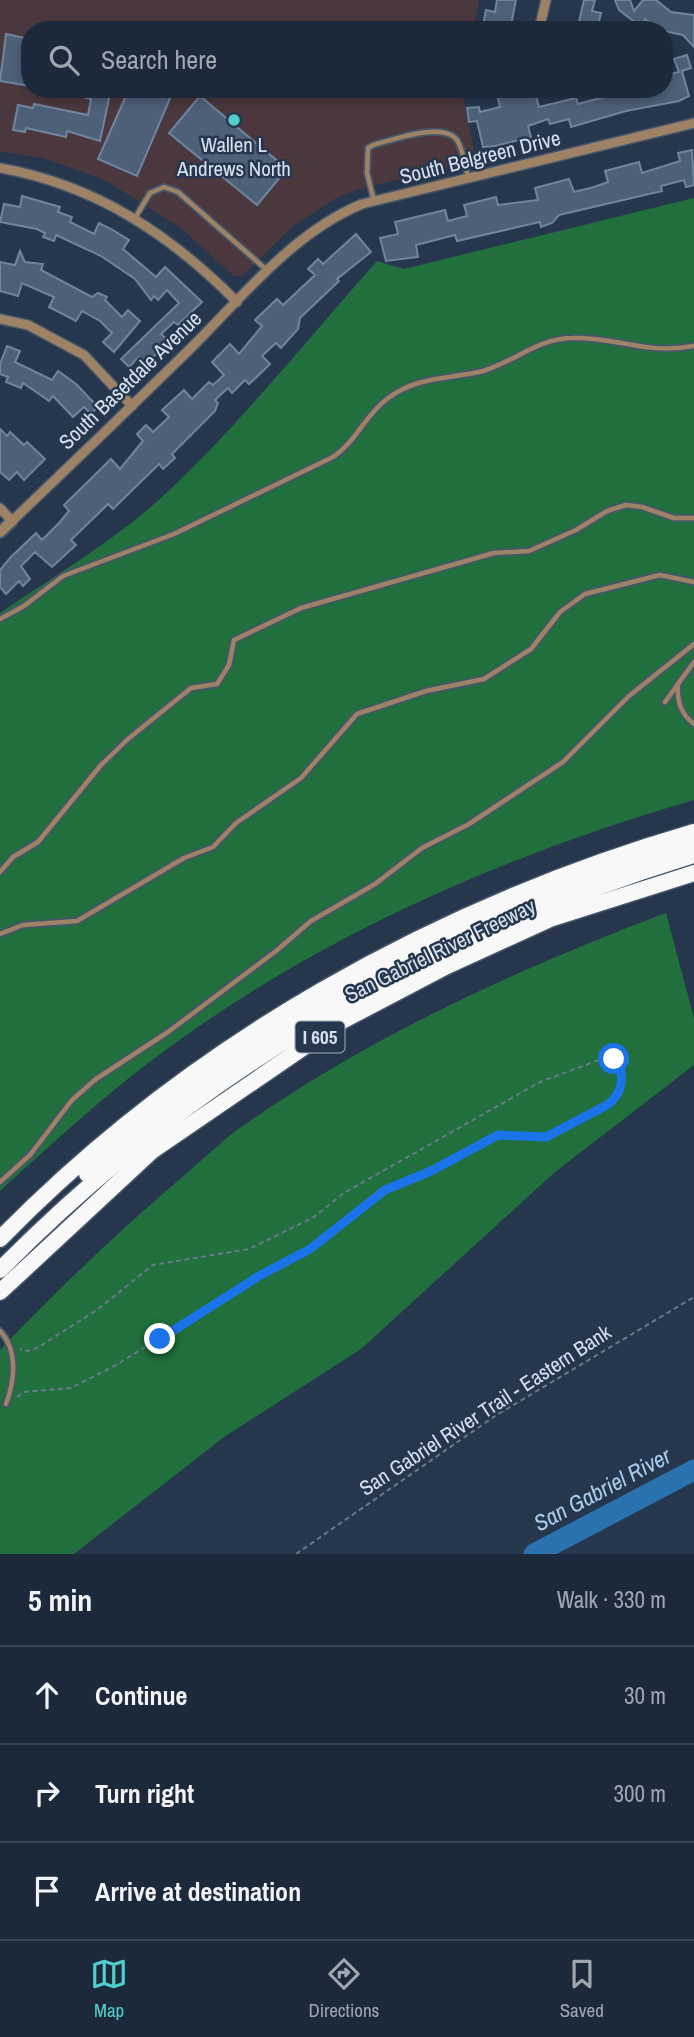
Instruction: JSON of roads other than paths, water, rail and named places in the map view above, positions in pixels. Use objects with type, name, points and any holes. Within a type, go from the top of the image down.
[{"type":"highway","name":"San Gabriel River Freeway","points":[[0,1239],[84,1160],[172,1090],[249,1035],[330,986],[442,926],[503,899],[604,860],[694,832]]},
{"type":"highway","points":[[0,1255],[118,1146],[181,1097],[301,1016],[404,958],[516,905],[694,843]]},
{"type":"highway","points":[[0,1270],[130,1152],[217,1084],[305,1027],[360,995],[480,934],[592,888],[694,855]]},
{"type":"highway","name":"San Gabriel River Freeway","points":[[0,1292],[152,1151],[342,1021],[447,966],[550,919],[694,873]]},
{"type":"street","points":[[541,21],[546,0]]},
{"type":"street","name":"South Belgreen Drive","points":[[287,254],[338,214],[374,201],[694,124]]},
{"type":"street","points":[[0,168],[61,181],[97,196],[135,218],[199,265],[237,302]]},
{"type":"street","name":"South Basetdale Avenue","points":[[0,533],[287,254]]},
{"type":"street","points":[[0,319],[28,325],[85,355],[132,406]]},
{"type":"street","points":[[0,508],[12,521]]},
{"type":"lane","points":[[374,201],[366,160],[368,148],[434,130],[447,133],[456,140],[468,178]]},
{"type":"lane","points":[[135,218],[150,192],[164,187],[177,191],[269,271]]},
{"type":"lane","points":[[0,618],[24,606],[63,576],[174,534],[333,457],[346,449],[385,400],[407,387],[442,375],[481,371],[552,340],[590,339],[659,351],[694,346]]},
{"type":"lane","points":[[0,872],[13,857],[38,842],[101,765],[128,739],[191,688],[217,684],[229,664],[234,640],[240,635],[274,623],[301,608],[418,572],[452,566],[494,553],[529,551],[576,530],[607,511],[626,505],[642,507],[674,518],[694,518]]},
{"type":"lane","points":[[0,934],[23,925],[77,921],[184,859],[213,848],[236,823],[301,778],[357,714],[426,691],[484,679],[531,649],[560,612],[585,594],[660,575],[694,582]]},
{"type":"lane","points":[[0,1182],[30,1155],[72,1100],[96,1079],[168,1032],[318,916],[375,884],[422,848],[469,824],[563,761],[629,695],[694,643]]},
{"type":"lane","points":[[665,702],[694,662]]},
{"type":"lane","points":[[678,683],[678,702],[682,713],[694,724]]},
{"type":"lane","points":[[0,1331],[8,1339],[13,1366],[6,1404]]},
{"type":"waterway","name":"San Gabriel River","points":[[534,1554],[694,1470]]},
{"type":"place","name":"Wallen L Andrews North","points":[[234,120]]}]
